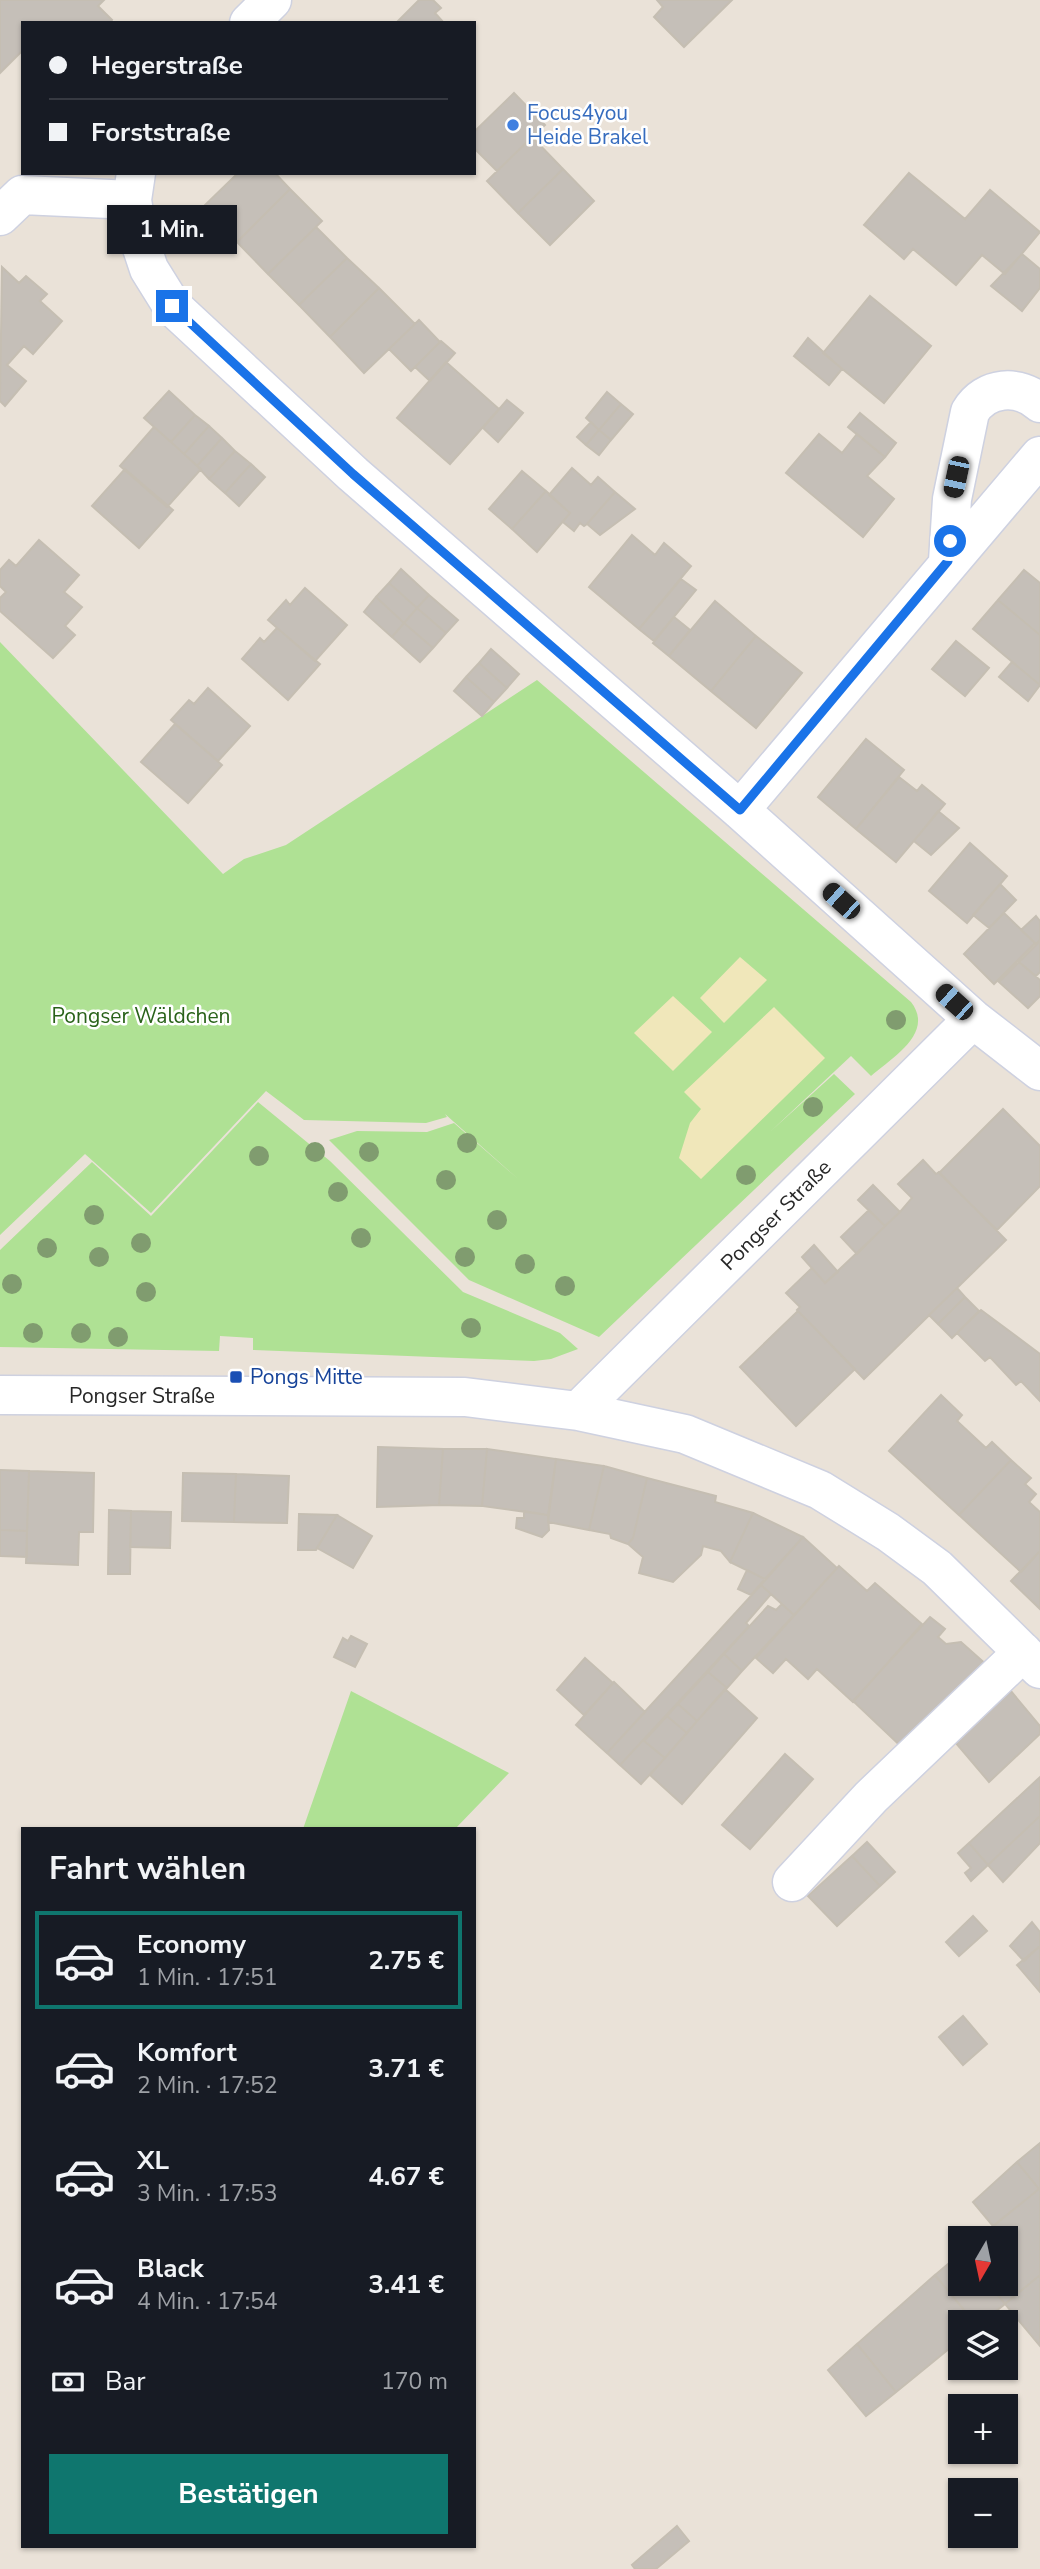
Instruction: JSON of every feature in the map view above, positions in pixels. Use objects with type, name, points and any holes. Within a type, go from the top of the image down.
[{"type":"street","points":[[251,21],[272,0]]},
{"type":"street","points":[[7,197],[134,187],[142,252],[159,288],[172,306],[353,474],[740,810],[973,1019],[1040,1071]]},
{"type":"street","points":[[948,561],[951,499],[970,412],[975,402],[990,393],[1007,390],[1023,391],[1040,403]]},
{"type":"street","points":[[740,810],[948,561],[1040,456]]},
{"type":"street","name":"Pongser Straße","points":[[578,1411],[973,1019]]},
{"type":"street","name":"Pongser Straße","points":[[0,1395],[465,1397],[578,1411],[685,1434],[820,1490],[888,1532],[937,1568],[1032,1661]]},
{"type":"street","points":[[792,1882],[871,1797],[1032,1661]]},
{"type":"green space","name":"Pongser Wäldchen","points":[[0,642],[223,874],[244,859],[286,845],[537,680],[911,1002],[917,1013],[918,1024],[914,1034],[899,1053],[871,1076],[851,1056],[771,1131],[834,1074],[855,1094],[599,1337],[469,1280],[329,1140],[357,1131],[427,1132],[454,1123],[517,1178],[445,1114],[447,1117],[426,1123],[304,1120],[266,1091],[151,1213],[85,1154],[0,1235]]},
{"type":"green space","points":[[258,1102],[330,1161],[463,1292],[560,1333],[578,1349],[551,1359],[534,1361],[253,1350],[253,1338],[220,1336],[219,1351],[0,1347],[0,1250],[92,1162],[151,1216]]},
{"type":"green space","points":[[351,1691],[509,1773],[457,1827],[304,1827]]},
{"type":"sand","points":[[740,957],[767,980],[724,1023],[700,998]]},
{"type":"sand","points":[[673,996],[712,1032],[673,1071],[634,1033]]},
{"type":"sand","points":[[774,1007],[825,1058],[701,1179],[679,1158],[690,1123],[701,1109],[684,1092]]},
{"type":"building","points":[[0,0],[104,0],[98,6],[111,21],[21,21],[21,52],[0,73]]},
{"type":"building","points":[[419,0],[433,0],[441,8],[435,13],[442,21],[398,21]]},
{"type":"building","points":[[657,0],[732,0],[684,47],[654,17],[663,7]]},
{"type":"building","points":[[514,93],[545,125],[497,171],[476,150],[476,130]]},
{"type":"building","points":[[532,137],[563,169],[518,213],[487,181]]},
{"type":"building","points":[[563,169],[594,201],[550,245],[518,213]]},
{"type":"building","points":[[909,173],[965,219],[990,190],[1040,232],[1005,274],[982,255],[956,285],[913,249],[904,259],[864,225]]},
{"type":"building","points":[[236,175],[277,175],[290,189],[237,242],[203,207]]},
{"type":"building","points":[[290,189],[322,221],[268,274],[237,242]]},
{"type":"building","points":[[316,227],[347,258],[299,305],[268,274]]},
{"type":"building","points":[[1022,254],[1040,269],[1040,288],[1022,311],[991,286]]},
{"type":"building","points":[[347,258],[379,288],[330,337],[299,305]]},
{"type":"building","points":[[2,267],[19,283],[26,276],[47,294],[40,301],[62,321],[33,354],[24,346],[7,365],[26,381],[5,406],[0,401]]},
{"type":"building","points":[[379,288],[415,324],[364,373],[330,337]]},
{"type":"building","points":[[870,296],[931,346],[884,403],[823,353]]},
{"type":"building","points":[[419,320],[440,342],[411,371],[389,349]]},
{"type":"building","points":[[808,338],[842,369],[829,385],[794,356]]},
{"type":"building","points":[[441,341],[455,353],[430,381],[415,367]]},
{"type":"building","points":[[446,362],[499,409],[450,464],[397,418]]},
{"type":"building","points":[[169,391],[195,415],[171,442],[144,418]]},
{"type":"building","points":[[607,392],[621,404],[599,430],[586,418]]},
{"type":"building","points":[[507,400],[523,413],[498,442],[483,428]]},
{"type":"building","points":[[621,404],[633,414],[611,440],[599,430]]},
{"type":"building","points":[[860,413],[896,443],[885,457],[848,427]]},
{"type":"building","points":[[195,415],[209,426],[184,454],[171,442]]},
{"type":"building","points":[[591,422],[599,430],[586,445],[577,437]]},
{"type":"building","points":[[209,426],[222,438],[197,466],[184,454]]},
{"type":"building","points":[[154,427],[201,469],[167,507],[120,466]]},
{"type":"building","points":[[599,430],[611,440],[599,455],[586,445]]},
{"type":"building","points":[[819,434],[842,453],[857,434],[885,457],[867,476],[894,499],[863,537],[786,473]]},
{"type":"building","points":[[222,438],[235,451],[209,479],[197,466]]},
{"type":"building","points":[[235,451],[251,464],[225,493],[209,479]]},
{"type":"building","points":[[251,464],[265,477],[239,506],[225,493]]},
{"type":"building","points":[[572,468],[591,485],[598,477],[615,492],[587,524],[584,526],[580,523],[574,531],[563,522],[570,513],[549,495]]},
{"type":"building","points":[[125,469],[173,510],[139,548],[92,506]]},
{"type":"building","points":[[522,471],[546,491],[512,529],[489,509]]},
{"type":"building","points":[[546,491],[570,513],[537,552],[512,529]]},
{"type":"building","points":[[615,492],[635,509],[600,535],[587,524]]},
{"type":"building","points":[[632,535],[655,555],[664,543],[691,566],[639,629],[589,587]]},
{"type":"building","points":[[39,540],[79,575],[64,592],[82,607],[65,626],[75,635],[53,658],[0,611],[0,598],[6,592],[0,586],[0,570],[9,560],[16,566]]},
{"type":"building","points":[[401,569],[429,595],[417,608],[389,583]]},
{"type":"building","points":[[1024,570],[1040,583],[1040,635],[998,600]]},
{"type":"building","points":[[681,579],[696,590],[654,641],[639,629]]},
{"type":"building","points":[[389,583],[417,608],[404,623],[376,597]]},
{"type":"building","points":[[305,588],[347,625],[315,661],[268,620],[286,600],[290,605]]},
{"type":"building","points":[[429,595],[458,620],[446,633],[417,608]]},
{"type":"building","points":[[376,597],[404,623],[392,637],[364,612]]},
{"type":"building","points":[[998,600],[1040,635],[1040,685],[973,629]]},
{"type":"building","points":[[715,601],[756,636],[711,691],[669,656]]},
{"type":"building","points":[[417,608],[446,633],[433,648],[404,623]]},
{"type":"building","points":[[674,617],[690,630],[669,656],[653,643]]},
{"type":"building","points":[[404,623],[433,648],[420,662],[392,637]]},
{"type":"building","points":[[277,628],[320,664],[288,700],[242,659],[260,638],[264,642]]},
{"type":"building","points":[[756,636],[802,673],[756,728],[711,691]]},
{"type":"building","points":[[956,641],[989,668],[965,696],[932,669]]},
{"type":"building","points":[[491,649],[519,674],[507,688],[479,663]]},
{"type":"building","points":[[1012,662],[1040,685],[1028,701],[999,677]]},
{"type":"building","points":[[479,663],[507,688],[494,702],[466,677]]},
{"type":"building","points":[[466,677],[494,702],[482,716],[454,691]]},
{"type":"building","points":[[208,688],[250,726],[218,761],[171,720],[189,700],[194,704]]},
{"type":"building","points":[[175,724],[222,765],[188,803],[141,762]]},
{"type":"building","points":[[866,739],[904,770],[856,829],[818,797]]},
{"type":"building","points":[[899,777],[917,791],[922,785],[945,804],[896,862],[856,829]]},
{"type":"building","points":[[938,811],[959,828],[931,855],[914,841]]},
{"type":"building","points":[[970,843],[1007,876],[967,923],[929,891]]},
{"type":"building","points":[[1000,884],[1016,900],[989,928],[973,915]]},
{"type":"building","points":[[1004,913],[1035,943],[994,984],[964,954]]},
{"type":"building","points":[[1036,916],[1040,921],[1040,940],[1036,944],[1021,930]]},
{"type":"building","points":[[1040,941],[1040,972],[1036,976],[1019,962]]},
{"type":"building","points":[[1019,962],[1040,980],[1040,996],[1028,1008],[999,982]]},
{"type":"building","points":[[1003,1109],[1040,1146],[1040,1186],[997,1230],[939,1173]]},
{"type":"building","points":[[923,1160],[936,1174],[939,1172],[1006,1240],[864,1379],[797,1310],[800,1307],[786,1293],[812,1268],[825,1283],[900,1212],[912,1198],[898,1184]]},
{"type":"building","points":[[873,1185],[900,1212],[885,1226],[858,1200]]},
{"type":"building","points":[[869,1210],[885,1226],[857,1254],[841,1237]]},
{"type":"building","points":[[814,1245],[838,1272],[825,1283],[802,1257]]},
{"type":"building","points":[[957,1288],[965,1297],[938,1324],[929,1315]]},
{"type":"building","points":[[965,1297],[979,1311],[952,1338],[938,1324]]},
{"type":"building","points":[[981,1310],[1040,1354],[1040,1401],[1021,1381],[1016,1385],[990,1357],[985,1361],[957,1333]]},
{"type":"building","points":[[798,1311],[855,1369],[796,1426],[740,1367]]},
{"type":"building","points":[[941,1395],[962,1415],[957,1421],[986,1448],[992,1442],[1011,1460],[959,1515],[889,1451]]},
{"type":"building","points":[[378,1447],[443,1449],[439,1505],[377,1507]]},
{"type":"building","points":[[443,1449],[487,1449],[482,1506],[439,1505]]},
{"type":"building","points":[[487,1449],[556,1459],[548,1515],[482,1506]]},
{"type":"building","points":[[556,1459],[604,1466],[589,1530],[548,1522]]},
{"type":"building","points":[[1011,1460],[1031,1478],[1025,1484],[1036,1494],[1029,1502],[1040,1512],[1040,1551],[1021,1572],[959,1515]]},
{"type":"building","points":[[604,1466],[647,1478],[633,1538],[628,1544],[611,1538],[610,1534],[589,1530]]},
{"type":"building","points":[[0,1470],[29,1471],[27,1531],[0,1530]]},
{"type":"building","points":[[29,1471],[94,1473],[93,1532],[79,1532],[78,1565],[26,1563]]},
{"type":"building","points":[[183,1473],[236,1474],[234,1522],[182,1521]]},
{"type":"building","points":[[236,1474],[289,1476],[287,1523],[234,1522]]},
{"type":"building","points":[[647,1478],[716,1496],[715,1502],[753,1513],[730,1562],[721,1551],[703,1546],[701,1555],[673,1582],[639,1573],[643,1557],[628,1544],[633,1538]]},
{"type":"building","points":[[109,1510],[131,1511],[130,1574],[108,1574]]},
{"type":"building","points":[[131,1511],[171,1512],[170,1548],[130,1547]]},
{"type":"building","points":[[524,1511],[548,1515],[549,1530],[542,1537],[516,1528],[517,1518],[524,1518]]},
{"type":"building","points":[[753,1513],[803,1537],[765,1579],[730,1562]]},
{"type":"building","points":[[299,1514],[337,1515],[316,1550],[298,1550]]},
{"type":"building","points":[[337,1515],[372,1536],[353,1568],[317,1548]]},
{"type":"building","points":[[0,1530],[27,1531],[27,1557],[0,1556]]},
{"type":"building","points":[[803,1537],[837,1568],[794,1615],[761,1585]]},
{"type":"building","points":[[1040,1551],[1040,1609],[1011,1581]]},
{"type":"building","points":[[839,1566],[867,1591],[875,1583],[922,1624],[853,1702],[817,1669],[808,1679],[786,1659],[773,1673],[756,1658]]},
{"type":"building","points":[[747,1570],[765,1579],[751,1595],[738,1589]]},
{"type":"building","points":[[761,1585],[771,1594],[746,1623],[749,1626],[620,1765],[607,1753]]},
{"type":"building","points":[[782,1604],[794,1615],[742,1671],[724,1654],[768,1606],[776,1610]]},
{"type":"building","points":[[930,1617],[945,1629],[938,1637],[946,1644],[961,1642],[988,1666],[907,1752],[853,1701]]},
{"type":"building","points":[[351,1636],[367,1644],[355,1667],[334,1657],[343,1638],[348,1641]]},
{"type":"building","points":[[724,1654],[742,1671],[727,1688],[708,1672]]},
{"type":"building","points":[[585,1658],[613,1683],[584,1715],[557,1690]]},
{"type":"building","points":[[708,1672],[727,1688],[697,1721],[678,1704]]},
{"type":"building","points":[[614,1682],[645,1712],[607,1753],[576,1725]]},
{"type":"building","points":[[1005,1684],[1040,1726],[1040,1734],[989,1782],[950,1736]]},
{"type":"building","points":[[725,1689],[757,1718],[682,1804],[650,1775]]},
{"type":"building","points":[[678,1704],[697,1721],[687,1733],[667,1716]]},
{"type":"building","points":[[667,1716],[687,1733],[665,1758],[644,1741]]},
{"type":"building","points":[[643,1740],[665,1758],[641,1784],[620,1765]]},
{"type":"building","points":[[785,1754],[813,1779],[750,1849],[722,1825]]},
{"type":"building","points":[[1040,1777],[1040,1816],[988,1865],[969,1843]]},
{"type":"building","points":[[1040,1816],[1040,1843],[1003,1882],[988,1865]]},
{"type":"building","points":[[867,1842],[895,1872],[880,1886],[852,1856]]},
{"type":"building","points":[[969,1843],[988,1865],[971,1881],[965,1873],[971,1868],[958,1853]]},
{"type":"building","points":[[852,1856],[880,1886],[837,1926],[808,1896]]},
{"type":"building","points":[[973,1916],[987,1931],[959,1956],[946,1942]]},
{"type":"building","points":[[1032,1922],[1040,1932],[1040,1946],[1024,1961],[1010,1946]]},
{"type":"building","points":[[1040,1946],[1040,1992],[1017,1965]]},
{"type":"building","points":[[963,2016],[987,2044],[963,2065],[939,2037]]},
{"type":"building","points":[[1040,2143],[1040,2188],[1039,2189],[1017,2162]]},
{"type":"building","points":[[1017,2162],[1039,2189],[993,2226],[973,2202]]},
{"type":"building","points":[[1040,2188],[1040,2275],[1018,2293],[1018,2226],[994,2226]]},
{"type":"building","points":[[948,2264],[948,2291],[935,2275]]},
{"type":"building","points":[[935,2275],[948,2291],[948,2296],[952,2296],[964,2310],[948,2310],[948,2350],[896,2392],[857,2344]]},
{"type":"building","points":[[1040,2275],[1040,2346],[1018,2320],[1018,2310],[1010,2310],[1005,2304],[1018,2296]]},
{"type":"building","points":[[952,2296],[999,2296],[1005,2304],[997,2310],[964,2310]]},
{"type":"building","points":[[999,2296],[1015,2296],[1005,2304]]},
{"type":"building","points":[[857,2344],[896,2392],[866,2416],[828,2370]]},
{"type":"building","points":[[677,2526],[689,2541],[656,2569],[635,2569],[632,2565]]},
{"type":"place","name":"Focus4you Heide Brakel","points":[[513,125]]},
{"type":"place","name":"Pongs Mitte","points":[[236,1377]]},
{"type":"route","points":[[172,306],[353,474],[740,810],[948,561],[950,541]]}]
